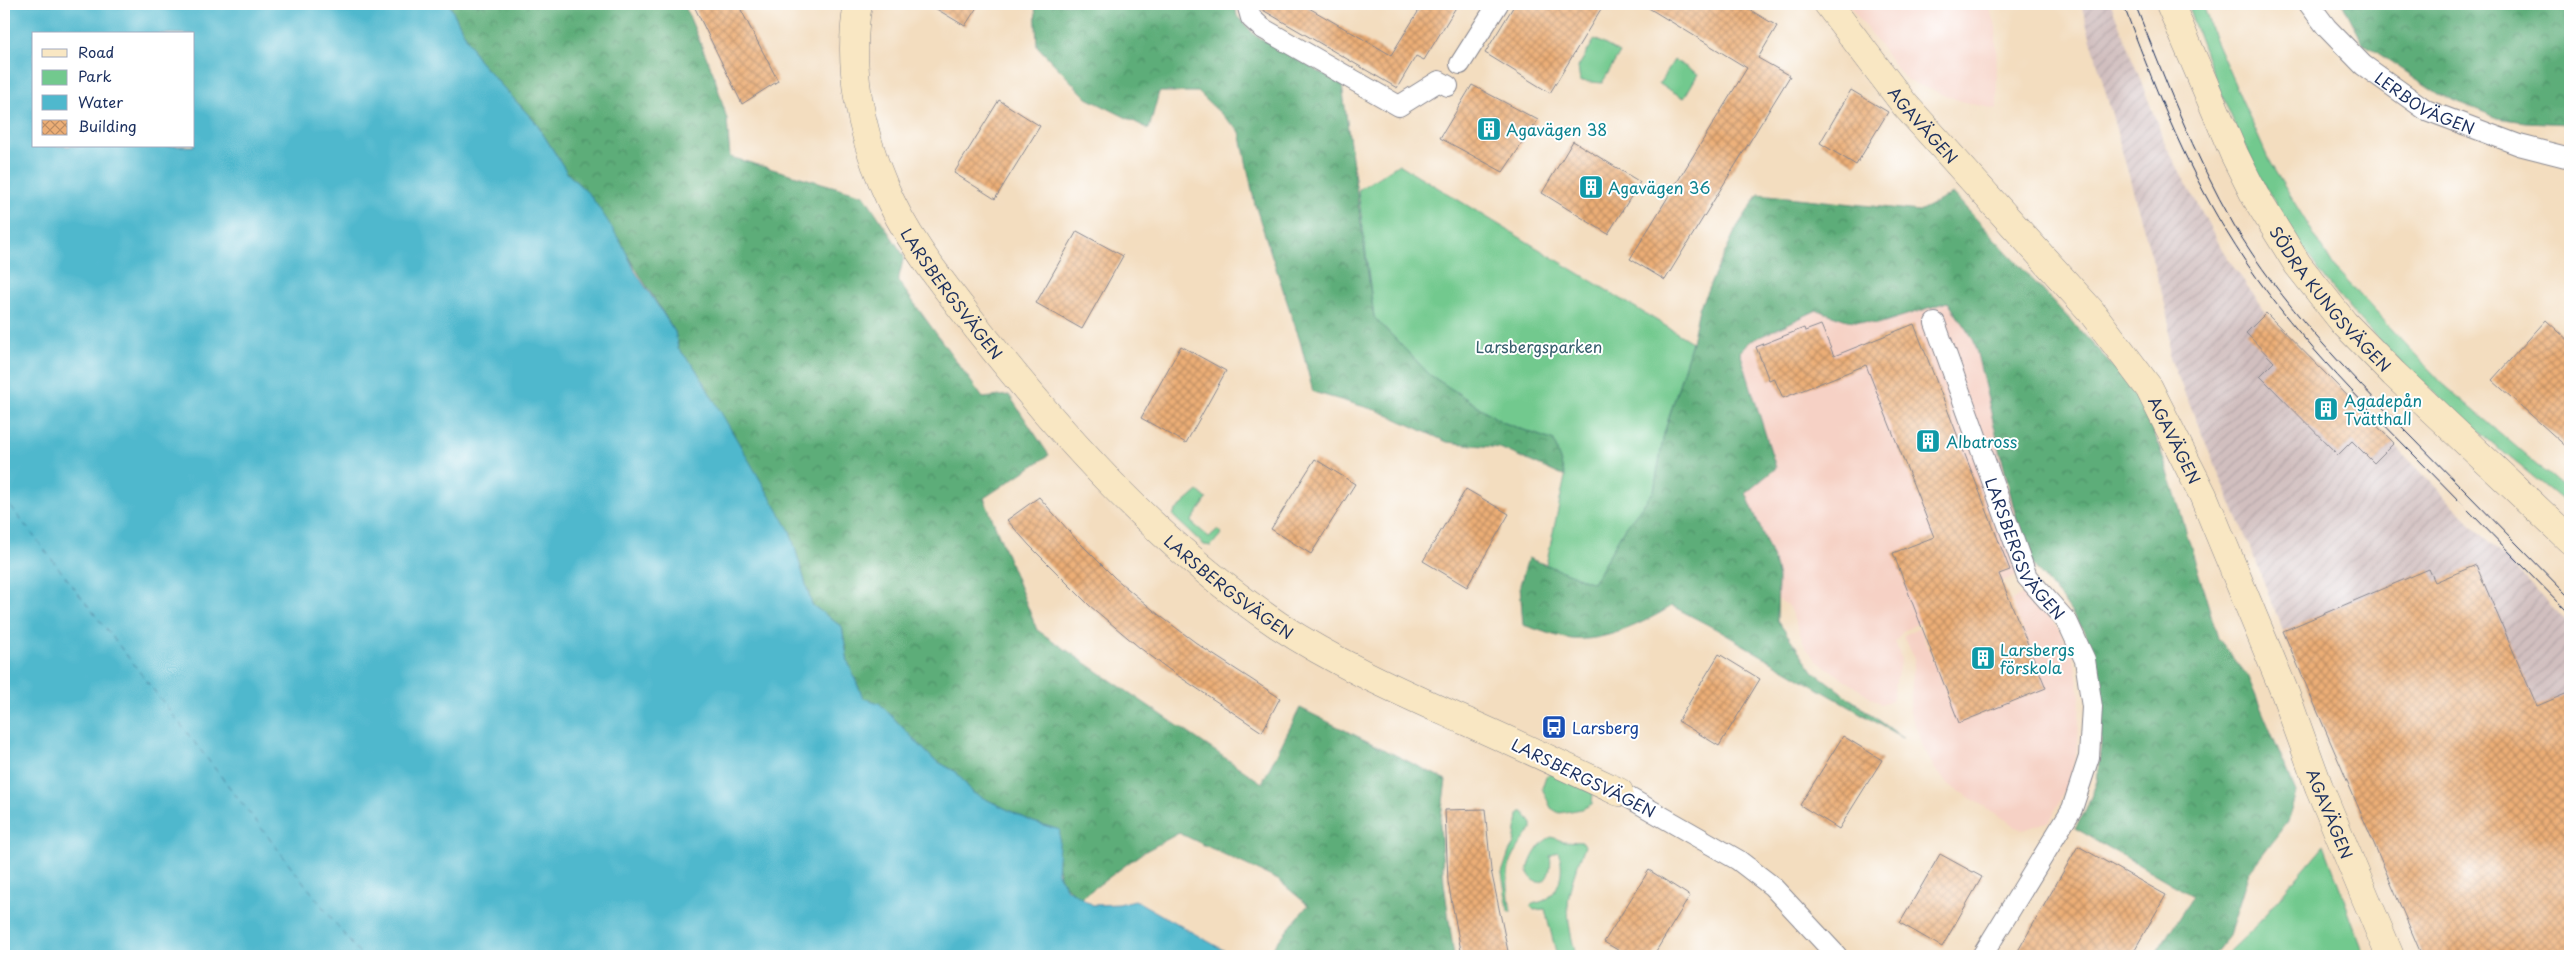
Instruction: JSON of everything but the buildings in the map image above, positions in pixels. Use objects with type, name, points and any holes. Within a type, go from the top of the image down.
[{"type":"street","name":"LARSBERGSVÄGEN","points":[[858,4],[854,47],[860,106],[883,185],[902,224],[937,276],[1018,380],[1136,510],[1206,572],[1279,626],[1342,664],[1619,792],[1738,860],[1772,886],[1837,956]]},
{"type":"street","points":[[1247,4],[1251,18],[1262,28],[1399,106],[1439,82],[1448,86]]},
{"type":"street","points":[[1460,64],[1498,4]]},
{"type":"street","name":"AGAVÄGEN","points":[[1828,4],[1905,105],[2090,310],[2149,388],[2203,495],[2285,694],[2319,787],[2390,956]]},
{"type":"street","name":"SÖDRA KUNGSVÄGEN","points":[[2170,4],[2234,154],[2255,196],[2298,264],[2344,323],[2394,374],[2569,538]]},
{"type":"street","name":"LERBOVÄGEN","points":[[2309,4],[2327,28],[2363,65],[2426,110],[2519,145],[2570,158]]},
{"type":"street","name":"LARSBERGSVÄGEN","points":[[1935,323],[2027,577],[2068,623],[2086,660],[2092,707],[2089,757],[2072,809],[1982,956]]},
{"type":"shaded area","points":[[1848,4],[1987,4],[1996,26],[1997,109],[1966,103],[1906,80]]},
{"type":"shaded area","points":[[2081,4],[2111,4],[2166,146],[2223,251],[2266,313],[2570,625],[2570,956],[2422,956],[2283,631],[2169,356],[2169,319]]},
{"type":"shaded area","points":[[1948,302],[1974,341],[2019,530],[2034,566],[1903,631],[1895,642],[1901,658],[1892,700],[1881,704],[1817,661],[1806,648],[1788,605],[1777,599],[1778,578],[1774,561],[1746,493],[1740,352],[1749,342],[1817,310],[1847,320],[1878,324]]},
{"type":"shaded area","points":[[2027,593],[2057,626],[2073,653],[2080,696],[2078,744],[2070,780],[2050,821],[2022,830],[1948,784],[1935,769],[1924,749],[1910,711],[1914,659],[1904,635],[1920,628],[1959,723],[2046,688],[2011,600]]},
{"type":"green space","points":[[449,4],[684,4],[714,75],[727,119],[730,157],[864,195],[904,256],[898,281],[983,398],[1009,395],[1049,455],[984,498],[1037,630],[1262,783],[1300,708],[1446,780],[1440,824],[1444,883],[1454,956],[1266,956],[1308,905],[1278,880],[1179,833],[1142,853],[1081,898],[1064,884],[1060,876],[1057,860],[1059,830],[1033,822],[973,793],[956,772],[933,759],[879,703],[863,698],[848,662],[842,627],[812,605],[801,569],[695,368],[678,348],[675,332],[590,195],[568,174],[536,123],[478,60]]},
{"type":"green space","points":[[1035,4],[1235,4],[1237,16],[1256,36],[1342,85],[1374,317],[1430,375],[1502,422],[1554,441],[1565,477],[1500,448],[1447,442],[1379,411],[1313,392],[1300,341],[1255,205],[1240,132],[1198,92],[1159,92],[1149,129],[1087,98],[1037,46]]},
{"type":"green space","points":[[2187,4],[2203,4],[2213,35],[2270,163],[2334,267],[2442,383],[2570,493],[2570,507],[2468,423],[2403,364],[2342,300],[2315,265],[2275,204],[2258,172],[2212,72]]},
{"type":"green space","points":[[2343,4],[2570,4],[2570,124],[2525,122],[2498,118],[2439,94],[2363,43]]},
{"type":"green space","points":[[1595,39],[1620,53],[1602,83],[1580,81],[1578,67]]},
{"type":"green space","points":[[1674,60],[1698,74],[1684,98],[1659,84]]},
{"type":"green space","name":"Larsbergsparken","points":[[1399,164],[1692,342],[1664,434],[1654,491],[1624,529],[1593,583],[1546,565],[1565,477],[1554,441],[1502,422],[1430,375],[1374,317],[1358,190]]},
{"type":"green space","points":[[1759,194],[1919,211],[1953,194],[2142,397],[2173,487],[2218,638],[2247,675],[2296,792],[2288,821],[2249,872],[2229,936],[2213,956],[2154,956],[2193,896],[2075,828],[2086,810],[2097,781],[2101,743],[2101,700],[2098,669],[2084,631],[2064,602],[2034,566],[2019,530],[1974,341],[1948,302],[1878,324],[1847,320],[1817,310],[1749,342],[1740,352],[1776,468],[1746,493],[1774,561],[1778,578],[1777,620],[1814,672],[1903,738],[1716,629],[1672,606],[1637,625],[1598,638],[1566,638],[1523,625],[1520,585],[1528,558],[1593,583],[1624,529],[1654,491],[1664,434],[1692,342],[1699,308],[1737,227]]},
{"type":"green space","points":[[1198,491],[1207,499],[1191,522],[1209,537],[1218,529],[1222,533],[1211,546],[1204,545],[1173,516],[1175,511]]},
{"type":"green space","points":[[1551,773],[1593,793],[1592,804],[1582,809],[1559,813],[1551,808],[1542,788],[1546,776]]},
{"type":"green space","points":[[1520,812],[1524,812],[1532,824],[1532,829],[1516,850],[1509,868],[1508,886],[1511,912],[1508,911],[1502,873],[1509,852],[1514,844]]},
{"type":"green space","points":[[1552,837],[1562,841],[1583,842],[1585,846],[1570,888],[1568,900],[1569,924],[1576,956],[1557,956],[1545,909],[1534,910],[1530,906],[1550,896],[1558,885],[1561,865],[1558,852],[1550,856],[1550,869],[1542,882],[1537,882],[1528,873],[1530,863],[1539,847],[1543,842]]},
{"type":"green space","points":[[2324,845],[2365,956],[2225,956],[2251,931]]},
{"type":"water","points":[[4,4],[449,4],[478,60],[536,123],[568,174],[590,195],[623,246],[635,271],[675,332],[678,348],[695,368],[790,531],[812,605],[842,627],[848,662],[863,698],[879,703],[933,759],[956,772],[973,793],[1033,822],[1060,830],[1057,872],[1067,889],[1093,905],[1119,904],[1135,900],[1234,956],[4,956]]},
{"type":"ferry route","points":[[4,498],[361,956]]},
{"type":"tram line","points":[[2123,4],[2157,91],[2182,148],[2210,204],[2267,292],[2313,349],[2338,376],[2570,614]]},
{"type":"tram line","points":[[2135,4],[2180,116],[2205,171],[2234,225],[2272,282],[2339,362],[2570,598]]},
{"type":"place","name":"Agavägen 38","points":[[1489,129]]},
{"type":"place","name":"Agavägen 36","points":[[1591,187]]},
{"type":"place","name":"Agadepån Tvätthall","points":[[2326,409]]},
{"type":"place","name":"Albatross","points":[[1928,441]]},
{"type":"place","name":"Larsbergs förskola","points":[[1983,658]]},
{"type":"place","name":"Larsberg","points":[[1554,727]]}]
